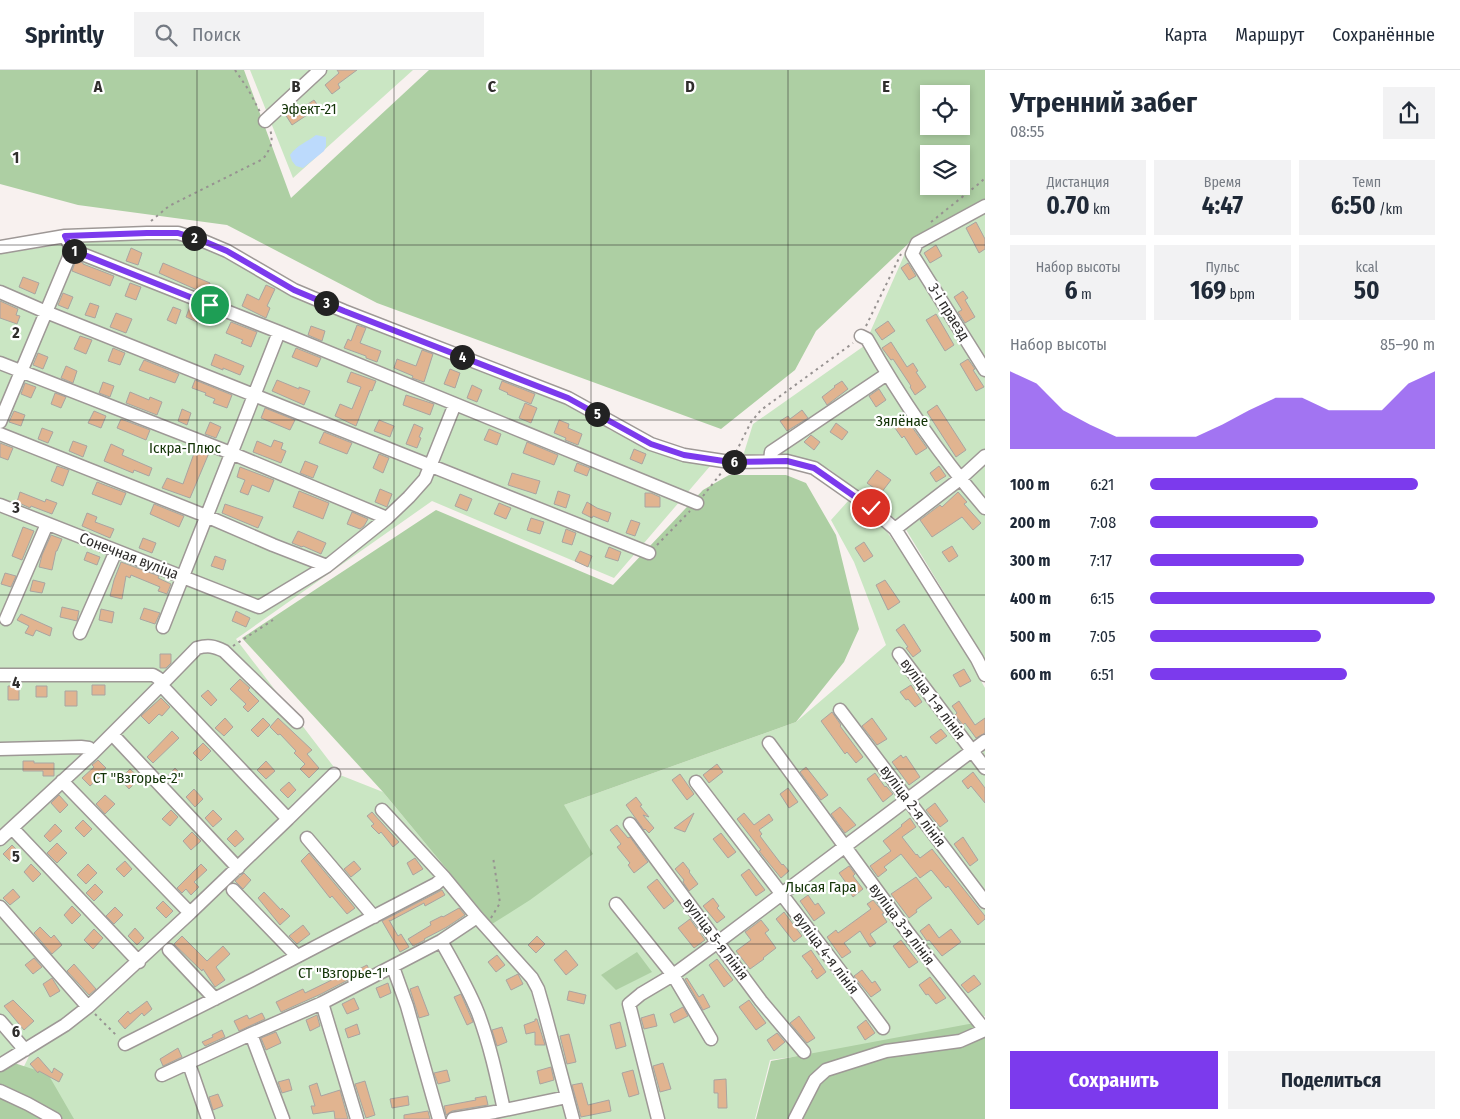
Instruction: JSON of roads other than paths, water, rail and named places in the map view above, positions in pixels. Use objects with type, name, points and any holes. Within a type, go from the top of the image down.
[{"type":"street","points":[[265,121],[320,70]]},
{"type":"street","name":"3-і праезд","points":[[985,207],[917,243],[908,251],[985,370]]},
{"type":"street","points":[[0,247],[65,236],[178,233],[227,251],[294,290],[568,398],[651,444],[684,455],[730,462],[787,461],[814,468],[871,508],[896,529],[981,657],[985,675]]},
{"type":"street","points":[[65,236],[72,250],[279,332],[697,503]]},
{"type":"street","points":[[0,422],[72,250]]},
{"type":"street","points":[[0,292],[649,553]]},
{"type":"street","points":[[163,627],[279,332]]},
{"type":"street","points":[[861,336],[867,339],[887,374],[960,479],[985,508]]},
{"type":"street","points":[[0,363],[231,453],[387,518]]},
{"type":"street","points":[[770,461],[771,452],[887,374]]},
{"type":"street","points":[[0,434],[327,566],[387,518],[425,479],[455,404]]},
{"type":"street","points":[[896,529],[960,479],[985,456]]},
{"type":"street","name":"Сонечная вуліца","points":[[0,505],[259,607],[327,566]]},
{"type":"street","points":[[6,619],[47,524]]},
{"type":"street","points":[[80,633],[116,551]]},
{"type":"street","points":[[0,839],[93,753],[197,648],[215,646],[224,651],[297,722]]},
{"type":"street","name":"вуліца 1-я лінія","points":[[899,654],[985,768]]},
{"type":"street","points":[[0,675],[153,675],[158,677],[161,685],[288,818]]},
{"type":"street","name":"вуліца 2-я лінія","points":[[840,710],[985,902]]},
{"type":"street","points":[[112,734],[238,868]]},
{"type":"street","points":[[658,1119],[629,1004],[718,942],[985,741]]},
{"type":"street","name":"вуліца 3-я лінія","points":[[769,743],[909,934],[985,1030]]},
{"type":"street","points":[[0,748],[89,748],[93,753]]},
{"type":"street","points":[[0,1064],[65,1025],[88,1008],[190,914],[334,774]]},
{"type":"street","points":[[62,782],[190,914]]},
{"type":"street","name":"вуліца 4-я лінія","points":[[696,782],[782,893],[882,1028]]},
{"type":"street","points":[[382,810],[444,877],[532,978],[538,989],[573,1119]]},
{"type":"street","name":"вуліца 5-я лінія","points":[[630,824],[761,1001],[804,1052]]},
{"type":"street","points":[[12,828],[139,962]]},
{"type":"street","points":[[307,838],[374,917]]},
{"type":"street","points":[[125,1044],[374,917],[436,884],[444,877]]},
{"type":"street","points":[[233,890],[297,956]]},
{"type":"street","points":[[616,904],[673,975],[711,1039]]},
{"type":"street","points":[[0,907],[88,1008]]},
{"type":"street","points":[[162,1075],[322,1003],[481,921]]},
{"type":"street","points":[[441,941],[477,1012],[490,1049],[498,1114]]},
{"type":"street","points":[[169,950],[215,999]]},
{"type":"street","points":[[393,967],[407,1006],[439,1119]]},
{"type":"street","points":[[322,1003],[357,1119]]},
{"type":"street","points":[[0,1021],[25,1050]]},
{"type":"street","points":[[795,1119],[814,1080],[826,1070],[886,1051],[960,1041],[985,1030]]},
{"type":"street","points":[[251,1034],[283,1119]]},
{"type":"street","points":[[189,1064],[208,1119]]},
{"type":"street","points":[[0,1091],[55,1119]]},
{"type":"street","points":[[453,1119],[498,1114],[567,1097]]},
{"type":"water","points":[[316,135],[326,137],[324,151],[303,168],[296,166],[290,155],[299,146]]},
{"type":"park label","name":"Эфект-21","points":[[309,109]]},
{"type":"park label","name":"Зялёнае","points":[[902,421]]},
{"type":"park label","name":"Іскра-Плюс","points":[[185,448]]},
{"type":"park label","name":"СТ \"Взгорье-2\"","points":[[138,778]]},
{"type":"park label","name":"Лысая Гара","points":[[821,887]]},
{"type":"park label","name":"СТ \"Взгорье-1\"","points":[[343,973]]}]
